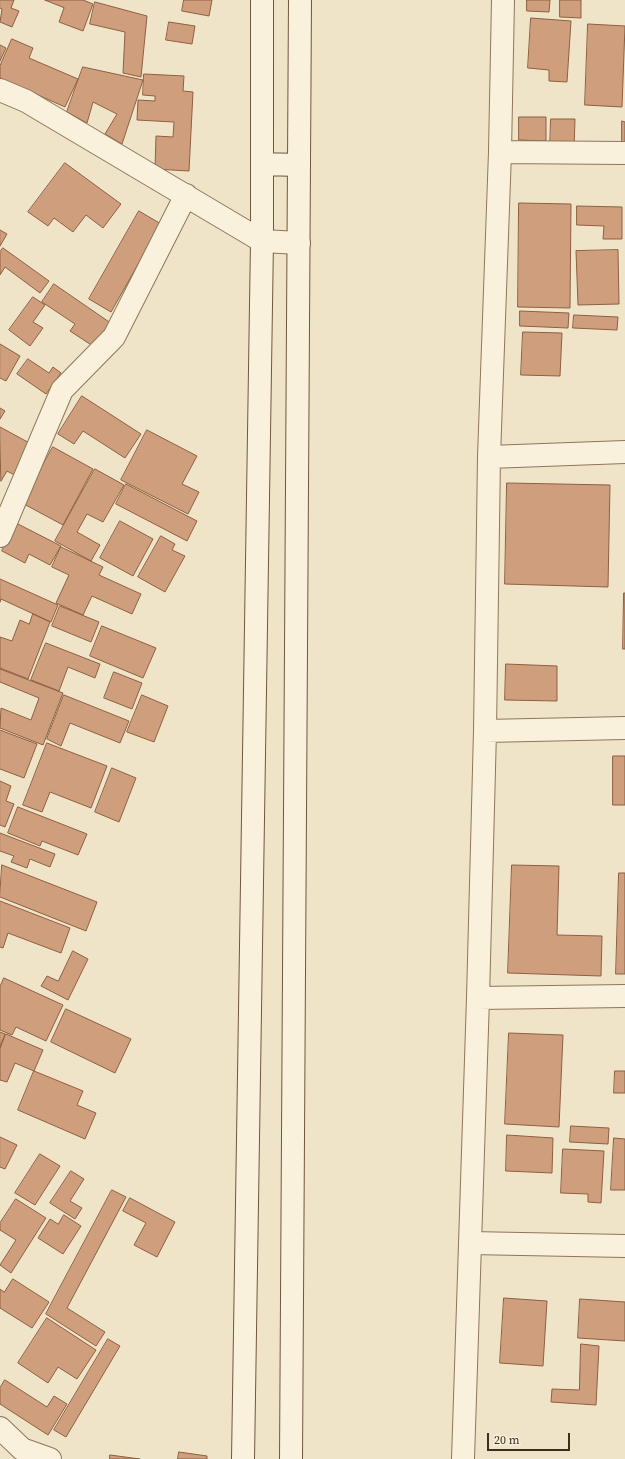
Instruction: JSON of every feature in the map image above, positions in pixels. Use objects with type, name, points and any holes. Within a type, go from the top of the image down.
[{"type":"street","points":[[243,1459],[262,241],[262,0]]},
{"type":"street","points":[[291,1459],[300,0]]},
{"type":"street","points":[[463,1459],[478,998],[485,731],[489,457],[500,152],[503,0]]},
{"type":"street","points":[[0,90],[26,101],[262,241],[299,242]]},
{"type":"street","points":[[500,152],[625,153]]},
{"type":"street","points":[[262,164],[299,165]]},
{"type":"street","points":[[0,536],[62,390],[114,337],[186,195]]},
{"type":"street","points":[[489,457],[625,452]]},
{"type":"street","points":[[485,731],[625,728]]},
{"type":"street","points":[[478,998],[625,996]]},
{"type":"street","points":[[470,1242],[625,1246]]},
{"type":"street","points":[[0,1428],[22,1449],[50,1459]]},
{"type":"building","points":[[0,0],[14,0],[11,8],[19,11],[12,27],[0,22],[2,9],[0,8]]},
{"type":"building","points":[[45,0],[83,0],[93,4],[83,31],[59,22],[64,8]]},
{"type":"building","points":[[184,0],[212,0],[209,16],[182,11]]},
{"type":"building","points":[[527,0],[550,0],[549,12],[527,11]]},
{"type":"building","points":[[560,0],[581,0],[581,18],[560,17]]},
{"type":"building","points":[[95,2],[147,16],[141,77],[123,73],[125,32],[90,24]]},
{"type":"building","points":[[531,18],[571,21],[567,82],[549,81],[549,70],[528,68]]},
{"type":"building","points":[[169,22],[195,26],[192,44],[166,40]]},
{"type":"building","points":[[588,24],[625,26],[622,107],[585,105]]},
{"type":"building","points":[[12,39],[33,48],[29,58],[78,79],[65,107],[0,78],[0,66]]},
{"type":"building","points":[[0,45],[6,48],[0,61]]},
{"type":"building","points":[[83,67],[143,80],[122,144],[105,134],[117,114],[93,102],[87,123],[67,112]]},
{"type":"building","points":[[144,74],[184,76],[183,91],[193,92],[189,171],[155,169],[156,136],[173,137],[174,122],[137,120],[138,100],[155,101],[155,96],[143,95]]},
{"type":"building","points":[[519,117],[546,117],[546,141],[519,140]]},
{"type":"building","points":[[551,119],[575,119],[574,149],[550,148]]},
{"type":"building","points":[[622,121],[625,122],[625,151],[622,151]]},
{"type":"building","points":[[65,163],[121,204],[103,228],[86,215],[73,232],[54,218],[48,226],[28,212]]},
{"type":"building","points":[[519,203],[571,204],[570,308],[518,307]]},
{"type":"building","points":[[577,206],[622,207],[622,239],[603,239],[604,226],[577,225]]},
{"type":"building","points":[[139,211],[161,224],[111,312],[89,299]]},
{"type":"building","points":[[0,230],[7,234],[0,246]]},
{"type":"building","points":[[3,248],[49,281],[40,293],[5,267],[0,275],[0,252]]},
{"type":"building","points":[[618,250],[619,304],[578,305],[576,251]]},
{"type":"building","points":[[54,284],[115,326],[99,350],[70,331],[75,324],[42,302]]},
{"type":"building","points":[[33,297],[45,305],[33,322],[43,328],[30,346],[9,330]]},
{"type":"building","points":[[520,311],[569,313],[568,328],[520,326]]},
{"type":"building","points":[[574,315],[618,317],[617,330],[573,328]]},
{"type":"building","points":[[523,332],[562,333],[560,376],[521,375]]},
{"type":"building","points":[[0,344],[20,356],[6,381],[0,378]]},
{"type":"building","points":[[28,359],[49,373],[53,367],[61,373],[46,394],[17,374]]},
{"type":"building","points":[[82,396],[141,434],[125,458],[83,431],[74,444],[58,434]]},
{"type":"building","points":[[0,408],[5,411],[0,419]]},
{"type":"building","points":[[0,427],[35,446],[18,477],[7,471],[1,481]]},
{"type":"building","points":[[147,430],[197,456],[182,484],[199,492],[188,514],[121,480]]},
{"type":"building","points":[[53,447],[93,469],[63,525],[22,503]]},
{"type":"building","points":[[95,469],[124,485],[103,522],[87,514],[77,532],[100,545],[91,561],[55,541]]},
{"type":"building","points":[[507,483],[610,485],[608,587],[505,584]]},
{"type":"building","points":[[126,484],[197,521],[187,541],[116,504]]},
{"type":"building","points":[[120,521],[153,539],[133,576],[100,558]]},
{"type":"building","points":[[16,523],[61,546],[50,565],[29,554],[25,563],[2,551]]},
{"type":"building","points":[[161,536],[175,544],[172,550],[185,556],[165,592],[138,577]]},
{"type":"building","points":[[61,547],[103,567],[99,575],[141,594],[132,614],[92,596],[83,615],[56,603],[69,575],[52,567]]},
{"type":"building","points":[[0,579],[58,605],[51,622],[1,599],[0,602]]},
{"type":"building","points":[[624,593],[625,649],[623,649]]},
{"type":"building","points":[[60,606],[99,622],[91,642],[52,626]]},
{"type":"building","points":[[33,614],[50,622],[28,679],[0,668],[0,637],[12,641],[20,620],[29,624]]},
{"type":"building","points":[[102,626],[156,648],[143,678],[90,656]]},
{"type":"building","points":[[46,643],[100,664],[95,678],[68,667],[59,691],[31,680]]},
{"type":"building","points":[[506,664],[557,666],[557,701],[505,700]]},
{"type":"building","points":[[0,669],[63,693],[43,745],[0,728],[1,708],[31,720],[39,698],[0,682]]},
{"type":"building","points":[[114,672],[142,683],[132,709],[104,698]]},
{"type":"building","points":[[64,695],[129,721],[120,743],[70,723],[61,746],[47,739]]},
{"type":"building","points":[[142,695],[168,706],[154,742],[127,732]]},
{"type":"building","points":[[0,730],[37,744],[24,778],[0,769]]},
{"type":"building","points":[[47,743],[107,766],[91,808],[50,792],[42,812],[23,805]]},
{"type":"building","points":[[613,756],[625,756],[625,805],[613,805]]},
{"type":"building","points":[[112,768],[136,778],[119,822],[95,812]]},
{"type":"building","points":[[0,781],[11,786],[6,801],[14,804],[5,827],[0,825]]},
{"type":"building","points":[[18,807],[87,834],[78,855],[42,841],[40,846],[8,833]]},
{"type":"building","points":[[0,833],[55,854],[50,867],[30,859],[27,868],[11,862],[14,856],[0,851]]},
{"type":"building","points":[[2,865],[97,902],[86,931],[0,897]]},
{"type":"building","points":[[512,865],[559,866],[557,935],[602,936],[601,976],[508,973]]},
{"type":"building","points":[[619,873],[625,873],[625,974],[616,974]]},
{"type":"building","points":[[0,901],[70,928],[61,953],[8,933],[3,948],[0,947]]},
{"type":"building","points":[[73,951],[88,959],[68,1000],[41,986],[47,976],[58,981]]},
{"type":"building","points":[[4,978],[63,1005],[46,1041],[16,1027],[12,1035],[0,1030],[0,987]]},
{"type":"building","points":[[66,1009],[131,1039],[115,1073],[51,1042]]},
{"type":"building","points":[[0,1032],[5,1034],[0,1047]]},
{"type":"building","points":[[509,1033],[563,1035],[559,1127],[505,1124]]},
{"type":"building","points":[[6,1034],[43,1050],[34,1071],[15,1063],[7,1082],[0,1080],[0,1049]]},
{"type":"building","points":[[34,1071],[83,1091],[77,1105],[96,1113],[85,1139],[18,1110]]},
{"type":"building","points":[[615,1071],[625,1071],[625,1093],[614,1093]]},
{"type":"building","points":[[571,1126],[609,1128],[608,1144],[570,1142]]},
{"type":"building","points":[[507,1135],[553,1138],[552,1173],[506,1171]]},
{"type":"building","points":[[0,1137],[17,1145],[5,1169],[0,1167]]},
{"type":"building","points":[[614,1138],[625,1139],[625,1190],[611,1190]]},
{"type":"building","points":[[563,1149],[604,1151],[601,1203],[588,1202],[588,1194],[561,1193]]},
{"type":"building","points":[[40,1154],[60,1166],[35,1205],[15,1193]]},
{"type":"building","points":[[71,1171],[84,1179],[70,1201],[82,1208],[75,1219],[50,1203]]},
{"type":"building","points":[[112,1190],[126,1197],[67,1308],[105,1332],[96,1346],[46,1314]]},
{"type":"building","points":[[130,1198],[175,1222],[157,1257],[134,1245],[146,1223],[123,1211]]},
{"type":"building","points":[[16,1199],[46,1218],[11,1273],[0,1265],[16,1240],[0,1230],[0,1223]]},
{"type":"building","points":[[64,1215],[81,1226],[63,1254],[38,1238],[50,1219],[58,1224]]},
{"type":"building","points":[[13,1279],[49,1302],[32,1328],[0,1308],[0,1289],[4,1292]]},
{"type":"building","points":[[504,1298],[547,1301],[543,1366],[500,1363]]},
{"type":"building","points":[[580,1299],[625,1302],[625,1341],[578,1338]]},
{"type":"building","points":[[47,1318],[96,1350],[77,1379],[58,1367],[48,1383],[18,1363]]},
{"type":"building","points":[[108,1339],[120,1346],[66,1437],[54,1430]]},
{"type":"building","points":[[581,1344],[599,1346],[596,1405],[551,1402],[552,1389],[579,1390]]},
{"type":"building","points":[[5,1380],[47,1407],[54,1396],[67,1404],[48,1435],[0,1404],[0,1388]]},
{"type":"building","points":[[179,1452],[207,1456],[207,1459],[178,1459]]},
{"type":"building","points":[[110,1455],[140,1459],[110,1459]]}]
